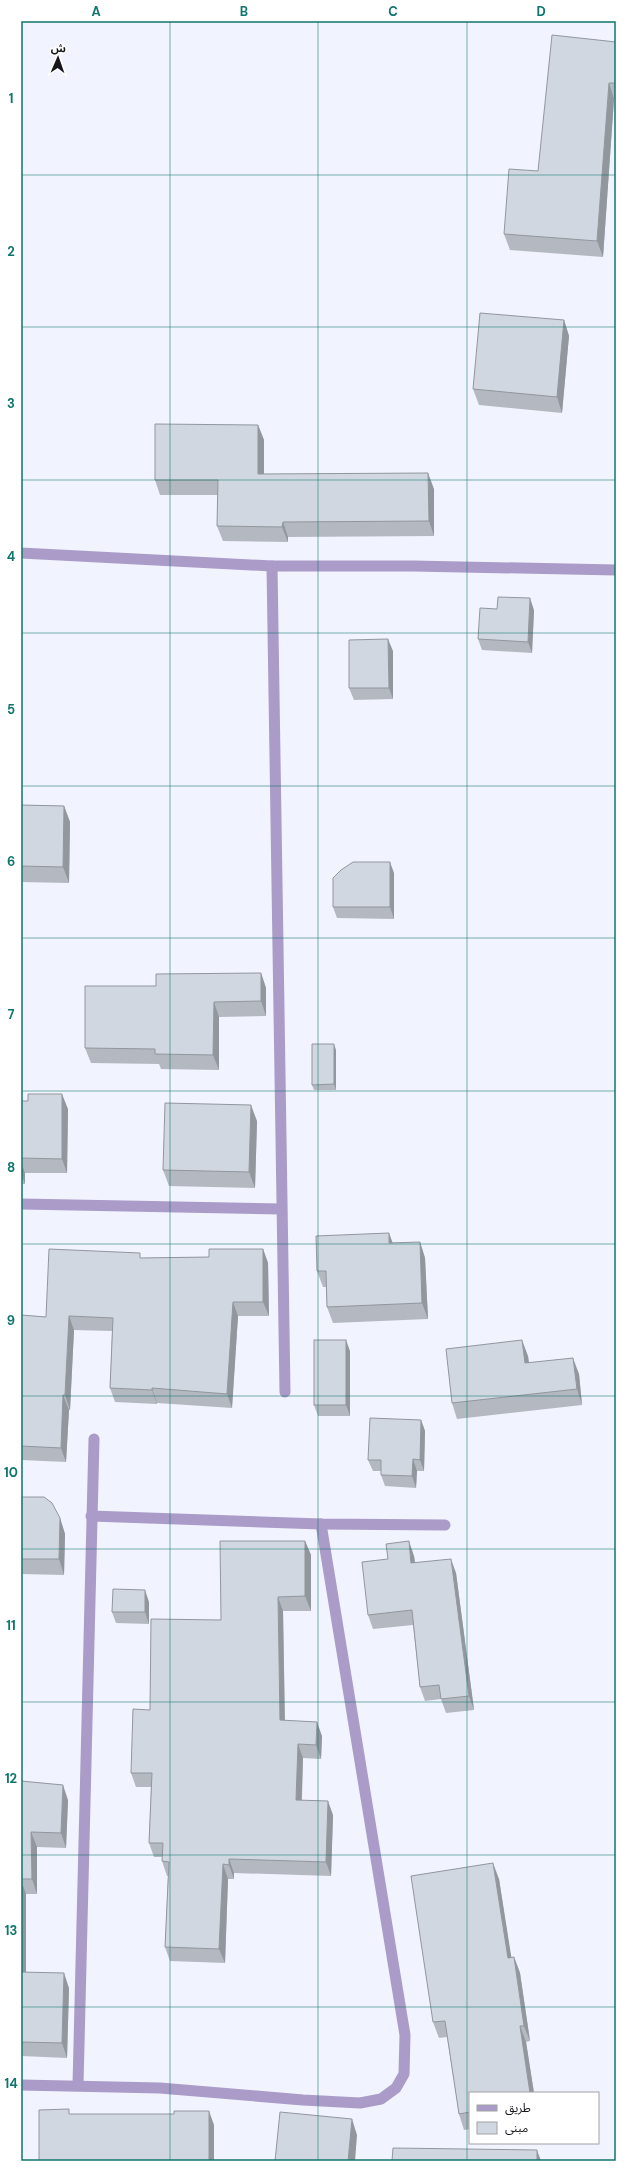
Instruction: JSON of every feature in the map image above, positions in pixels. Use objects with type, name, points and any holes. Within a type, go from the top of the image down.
[{"type":"street","points":[[21,552],[272,566],[413,566],[616,570]]},
{"type":"street","points":[[272,566],[285,1392]]},
{"type":"street","points":[[21,1204],[281,1209]]},
{"type":"street","points":[[78,2085],[94,1439]]},
{"type":"street","points":[[91,1516],[321,1524],[445,1525]]},
{"type":"street","points":[[21,2086],[78,2085],[160,2088],[303,2100],[360,2103],[381,2099],[396,2088],[404,2074],[404,2035],[321,1524]]},
{"type":"building","points":[[552,35],[616,42],[616,83],[609,83],[597,241],[504,234],[509,169],[538,171]]},
{"type":"building","points":[[480,313],[564,320],[557,397],[473,389]]},
{"type":"building","points":[[155,424],[258,425],[258,474],[428,473],[429,521],[283,522],[282,527],[217,526],[218,480],[155,480]]},
{"type":"building","points":[[498,597],[530,598],[528,642],[478,639],[480,608],[497,609]]},
{"type":"building","points":[[388,639],[389,688],[349,688],[349,640]]},
{"type":"building","points":[[21,805],[64,806],[63,867],[21,866]]},
{"type":"building","points":[[353,862],[390,862],[390,907],[333,907],[333,878],[341,870]]},
{"type":"building","points":[[261,973],[261,1001],[214,1002],[213,1055],[155,1054],[155,1049],[85,1048],[85,986],[156,986],[156,974]]},
{"type":"building","points":[[312,1044],[334,1044],[334,1084],[312,1085]]},
{"type":"building","points":[[28,1094],[62,1094],[62,1159],[21,1158],[21,1101],[28,1101]]},
{"type":"building","points":[[165,1103],[251,1105],[249,1172],[163,1170]]},
{"type":"building","points":[[389,1233],[389,1243],[420,1242],[422,1303],[327,1307],[326,1271],[317,1271],[316,1236]]},
{"type":"building","points":[[49,1249],[140,1253],[140,1258],[209,1257],[209,1249],[263,1249],[263,1302],[233,1302],[227,1394],[152,1388],[152,1390],[110,1388],[113,1318],[69,1316],[65,1395],[63,1395],[61,1448],[21,1446],[21,1315],[46,1317]]},
{"type":"building","points":[[314,1340],[346,1340],[346,1405],[314,1405]]},
{"type":"building","points":[[522,1340],[525,1363],[573,1358],[577,1389],[452,1403],[446,1349]]},
{"type":"building","points":[[370,1418],[421,1420],[420,1460],[413,1459],[412,1476],[381,1475],[381,1460],[368,1460]]},
{"type":"building","points":[[21,1497],[44,1497],[52,1503],[60,1518],[59,1559],[21,1559]]},
{"type":"building","points":[[220,1541],[305,1541],[305,1596],[278,1597],[280,1720],[317,1722],[316,1745],[298,1744],[296,1800],[328,1801],[326,1862],[229,1859],[229,1865],[223,1864],[219,1949],[165,1947],[169,1862],[162,1861],[163,1843],[149,1843],[152,1773],[131,1773],[133,1709],[150,1710],[151,1619],[221,1620]]},
{"type":"building","points":[[409,1541],[411,1563],[451,1559],[469,1696],[441,1699],[439,1685],[420,1687],[412,1610],[368,1615],[362,1562],[388,1559],[386,1544]]},
{"type":"building","points":[[113,1589],[145,1590],[145,1612],[112,1612]]},
{"type":"building","points":[[21,1781],[63,1785],[61,1833],[31,1832],[32,1879],[21,1879]]},
{"type":"building","points":[[493,1863],[508,1958],[514,1957],[524,2026],[520,2026],[530,2092],[469,2092],[469,2112],[459,2114],[445,2021],[433,2022],[411,1876]]},
{"type":"building","points":[[21,1972],[64,1973],[62,2043],[21,2042]]},
{"type":"building","points":[[69,2109],[69,2114],[174,2114],[174,2111],[209,2111],[209,2161],[39,2161],[39,2110]]},
{"type":"building","points":[[280,2112],[352,2119],[348,2161],[275,2161]]},
{"type":"building","points":[[393,2148],[537,2150],[537,2161],[392,2161]]}]
